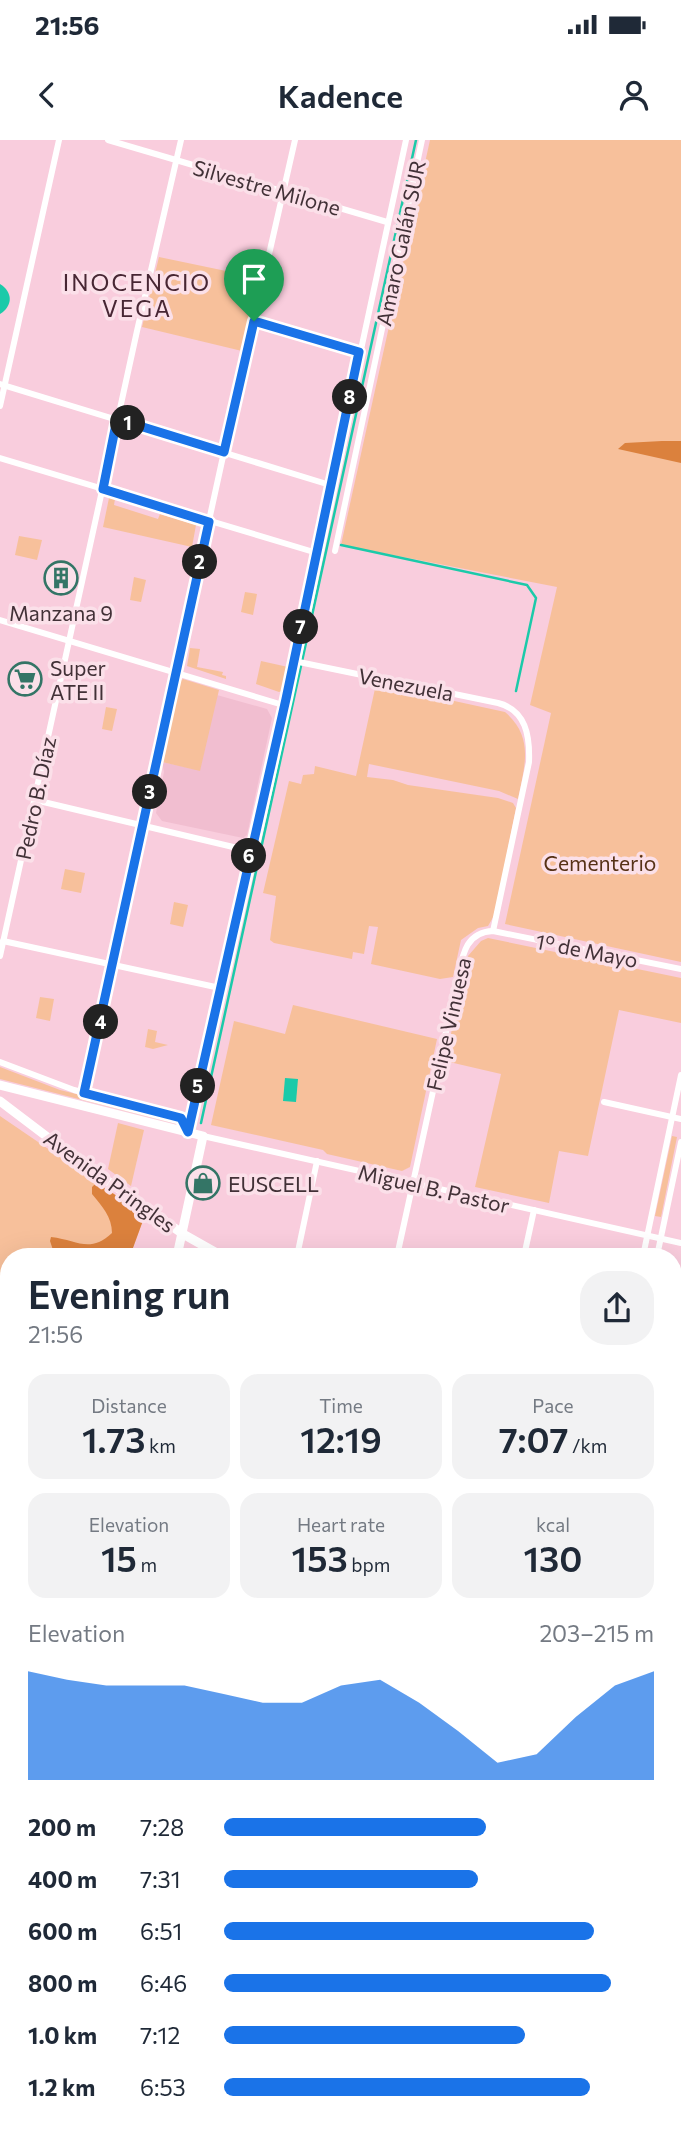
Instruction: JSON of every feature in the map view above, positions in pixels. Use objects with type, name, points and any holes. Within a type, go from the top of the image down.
[{"type":"street","points":[[0,406],[2,385],[60,140]]},
{"type":"street","name":"Silvestre Milone","points":[[108,140],[387,222]]},
{"type":"street","name":"Pedro B. Díaz","points":[[0,956],[181,140]]},
{"type":"street","points":[[84,1093],[295,140]]},
{"type":"street","points":[[188,1132],[406,140]]},
{"type":"street","name":"Amaro Galán SUR","points":[[335,551],[422,140]]},
{"type":"street","points":[[254,321],[359,352]]},
{"type":"street","points":[[2,385],[330,485]]},
{"type":"street","points":[[0,458],[317,553]]},
{"type":"street","points":[[0,620],[283,705]]},
{"type":"street","name":"Venezuela","points":[[293,661],[503,704],[515,709],[528,734],[529,762],[492,931]]},
{"type":"street","points":[[35,800],[250,851]]},
{"type":"street","name":"Felipe Vinuesa","points":[[399,1248],[467,946],[474,935],[482,931],[492,931]]},
{"type":"street","name":"1º de Mayo","points":[[492,931],[681,969]]},
{"type":"street","points":[[3,941],[220,988]]},
{"type":"street","name":"Miguel B. Pastor","points":[[0,1062],[84,1093],[181,1118],[188,1132]]},
{"type":"street","points":[[645,1248],[681,1075]]},
{"type":"street","name":"Miguel B. Pastor","points":[[0,1085],[204,1136],[681,1243]]},
{"type":"street","name":"Avenida Pringles","points":[[0,1101],[75,1158],[183,1234],[208,1248]]},
{"type":"street","points":[[604,1102],[681,1119]]},
{"type":"street","points":[[179,1248],[204,1136]]},
{"type":"street","points":[[659,1248],[681,1142]]},
{"type":"street","points":[[299,1248],[317,1161]]},
{"type":"street","points":[[526,1248],[534,1210]]},
{"type":"shaded area","points":[[0,284],[10,299],[0,314]]},
{"type":"shaded area","points":[[681,441],[681,463],[618,449],[625,443]]},
{"type":"shaded area","points":[[217,695],[267,709],[272,718],[247,835],[243,838],[162,821],[156,813],[164,772],[162,762],[199,770]]},
{"type":"shaded area","points":[[285,1078],[298,1079],[296,1102],[283,1101]]},
{"type":"shaded area","points":[[99,1184],[145,1215],[133,1248],[52,1248],[51,1237],[90,1244],[97,1243],[112,1233],[103,1207],[92,1194],[92,1187]]},
{"type":"green space","name":"Cementerio","points":[[430,140],[681,140],[681,962],[505,924],[551,713],[530,705],[557,587],[341,545]]},
{"type":"green space","points":[[159,257],[259,278],[242,351],[142,327]]},
{"type":"green space","points":[[109,498],[115,499],[114,505],[158,519],[160,514],[196,525],[192,547],[103,527]]},
{"type":"green space","points":[[19,536],[42,540],[37,560],[15,555]]},
{"type":"green space","points":[[134,577],[146,580],[141,602],[130,600]]},
{"type":"green space","points":[[245,592],[257,594],[253,615],[241,612]]},
{"type":"green space","points":[[190,648],[200,649],[197,667],[223,672],[222,675],[226,676],[226,679],[187,666]]},
{"type":"green space","points":[[261,661],[288,667],[284,690],[279,692],[256,684]]},
{"type":"green space","points":[[183,679],[219,690],[200,771],[162,762],[179,682]]},
{"type":"green space","points":[[376,684],[505,712],[520,731],[524,742],[525,763],[518,799],[499,791],[369,764],[367,777],[498,798],[513,803],[516,808],[495,914],[488,926],[478,928],[461,940],[453,977],[440,979],[371,964],[378,927],[369,926],[364,954],[353,952],[352,959],[270,940],[276,896],[263,893],[289,781],[301,784],[303,775],[314,774],[315,766],[356,776]]},
{"type":"green space","points":[[106,707],[117,709],[112,731],[102,729]]},
{"type":"green space","points":[[65,869],[85,873],[81,893],[61,889]]},
{"type":"green space","points":[[174,902],[188,905],[183,927],[170,924]]},
{"type":"green space","points":[[488,938],[681,978],[681,1023],[619,1010],[588,1156],[559,1151],[549,1203],[475,1187],[501,1074],[445,1061],[468,956],[481,941]]},
{"type":"green space","points":[[40,997],[54,999],[50,1021],[36,1018]]},
{"type":"green space","points":[[293,1005],[437,1039],[410,1167],[402,1171],[211,1125],[234,1021],[285,1034]]},
{"type":"green space","points":[[148,1029],[157,1031],[155,1042],[168,1045],[153,1049],[145,1047]]},
{"type":"green space","points":[[0,1067],[60,1090],[174,1118],[177,1124],[0,1079]]},
{"type":"green space","points":[[0,1116],[145,1215],[133,1248],[0,1248]]},
{"type":"green space","points":[[118,1123],[144,1130],[131,1186],[108,1169]]},
{"type":"green space","points":[[672,1136],[677,1137],[661,1217],[655,1216]]},
{"type":"waterway","points":[[201,1123],[416,140]]},
{"type":"waterway","points":[[341,545],[527,585],[536,598],[516,691]]},
{"type":"place","name":"Manzana 9","points":[[61,578]]},
{"type":"place","name":"Super ATE II","points":[[25,679]]},
{"type":"place","name":"EUSCELL","points":[[203,1183]]},
{"type":"district","name":"INOCENCIO VEGA","points":[[137,295]]},
{"type":"route","points":[[254,321],[359,352],[286,699],[188,1132],[181,1118],[84,1093],[209,522],[103,489],[117,419],[224,452],[254,321]]}]
